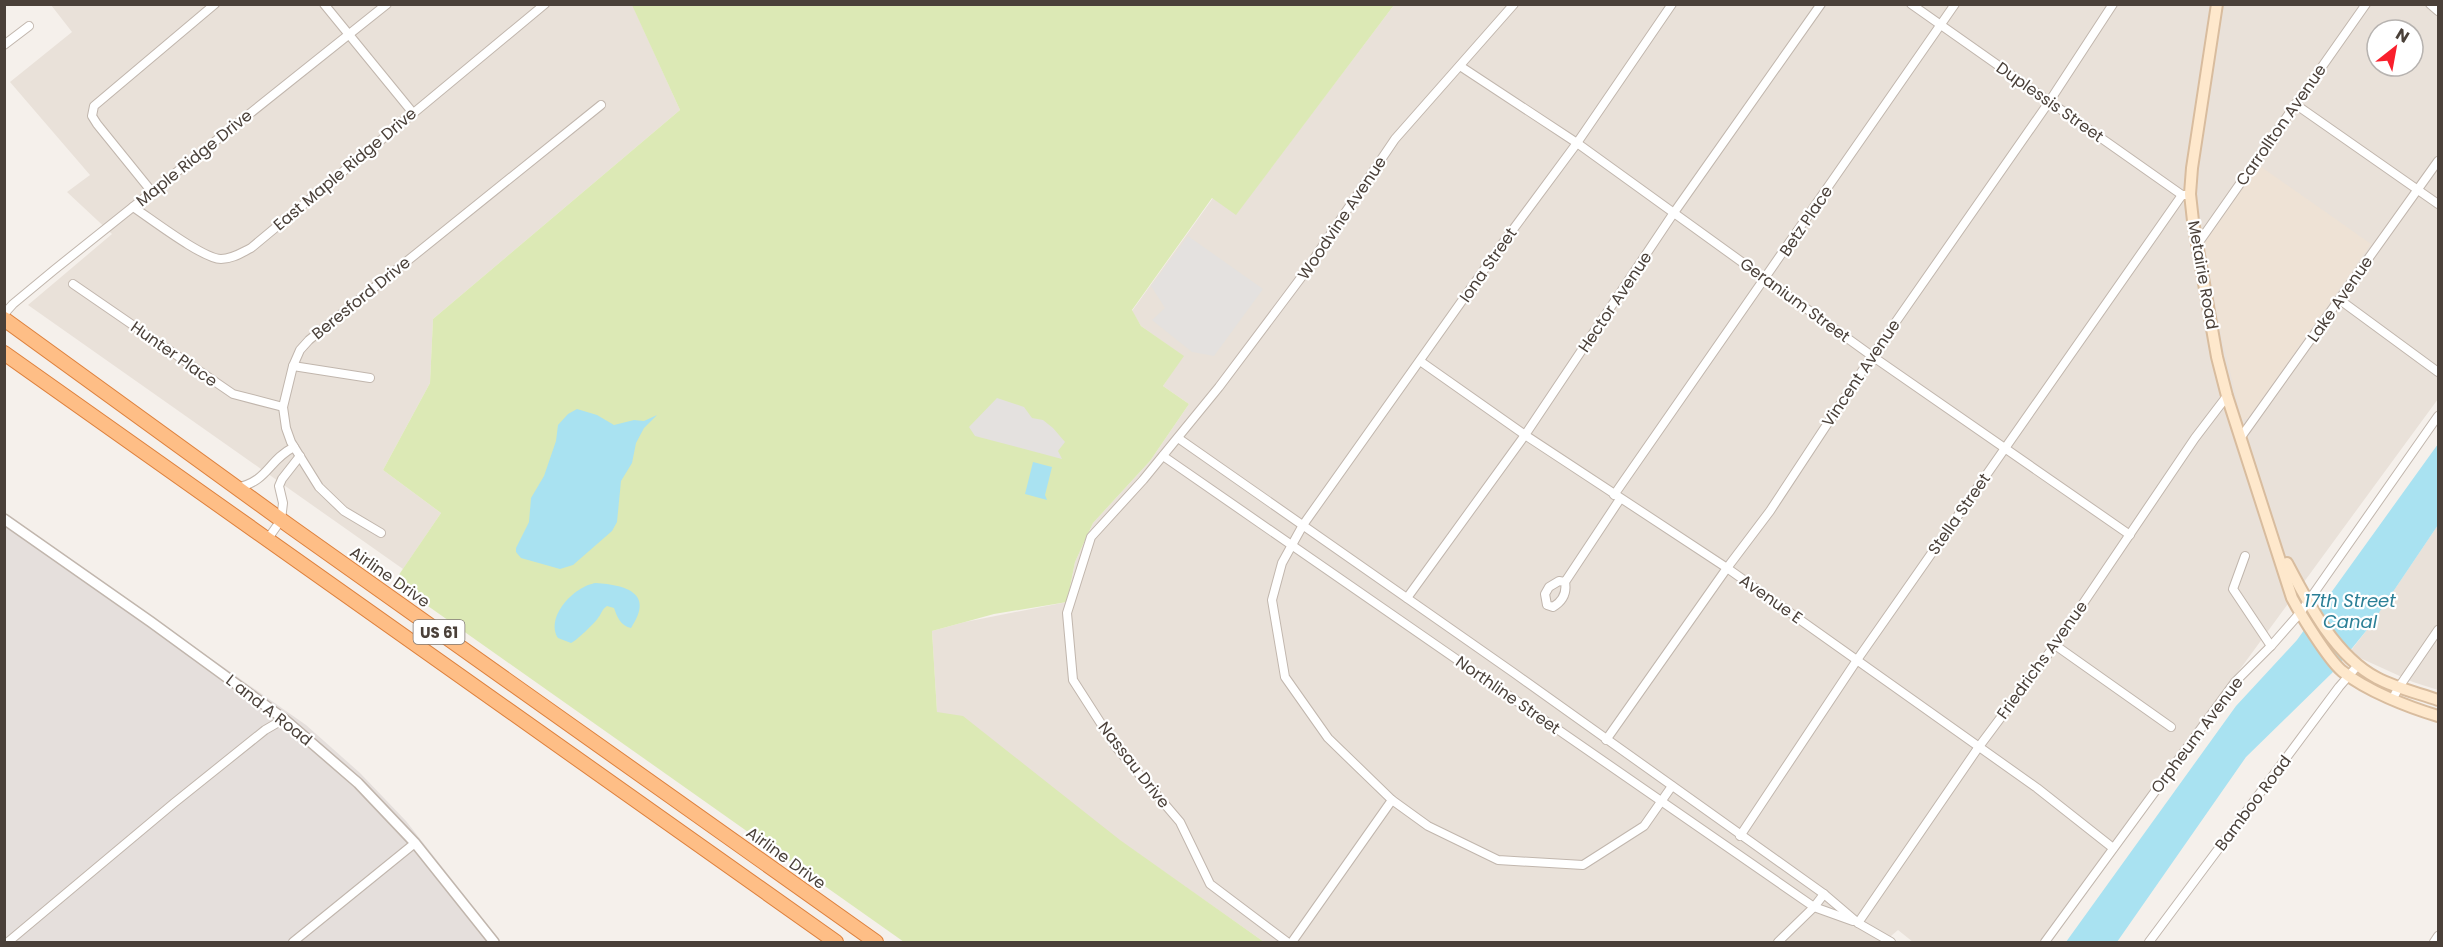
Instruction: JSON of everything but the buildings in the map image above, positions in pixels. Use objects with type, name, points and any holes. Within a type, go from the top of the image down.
[{"type":"highway","name":"Airline Drive","points":[[4,319],[281,520],[876,942]]},
{"type":"highway","name":"US 61","points":[[4,352],[836,942]]},
{"type":"highway","points":[[401,635],[415,614]]},
{"type":"highway","points":[[567,753],[580,731]]},
{"type":"main road","name":"Metairie Road","points":[[2217,4],[2186,195],[2227,396],[2292,598],[2302,616],[2345,672],[2392,700],[2439,716]]},
{"type":"main road","name":"Metairie Road","points":[[2274,538],[2310,606],[2354,662],[2377,678],[2439,700]]},
{"type":"street","points":[[152,192],[97,124],[92,116],[94,106],[215,4]]},
{"type":"street","points":[[324,4],[413,113]]},
{"type":"street","name":"Maple Ridge Drive","points":[[4,314],[13,304],[387,4]]},
{"type":"street","name":"East Maple Ridge Drive","points":[[133,207],[198,250],[219,259],[236,256],[251,248],[545,4]]},
{"type":"street","name":"Woodvine Avenue","points":[[1178,438],[1303,275],[1395,139],[1514,4]]},
{"type":"street","name":"Iona Street","points":[[1672,4],[1577,143],[1503,243],[1303,525],[1282,563],[1272,600],[1285,678],[1328,738],[1392,800],[1428,826],[1498,860],[1583,865],[1644,826],[1672,786]]},
{"type":"street","name":"Hector Avenue","points":[[1407,598],[1525,435],[1673,214],[1821,4]]},
{"type":"street","name":"Duplessis Street","points":[[1911,4],[2186,195]]},
{"type":"street","name":"Betz Place","points":[[1565,582],[1617,497],[1955,4]]},
{"type":"street","name":"Vincent Avenue","points":[[1606,740],[1770,511],[1872,356],[2049,102],[2114,4]]},
{"type":"street","name":"Carrollton Avenue","points":[[2197,245],[2366,4]]},
{"type":"street","points":[[2430,4],[2439,11]]},
{"type":"street","points":[[4,45],[29,26]]},
{"type":"street","name":"Geranium Street","points":[[1460,66],[1577,143],[1872,356],[2130,535]]},
{"type":"street","points":[[2295,104],[2439,204]]},
{"type":"street","name":"Beresford Drive","points":[[381,534],[344,511],[318,487],[294,447],[286,428],[283,407],[293,366],[300,350],[309,340],[601,105]]},
{"type":"street","name":"Lake Avenue","points":[[2241,436],[2439,161]]},
{"type":"street","name":"Stella Street","points":[[1740,836],[1857,660],[2186,195]]},
{"type":"street","name":"Hunter Place","points":[[73,284],[233,394],[283,407]]},
{"type":"street","points":[[2340,300],[2439,372]]},
{"type":"street","name":"Avenue E","points":[[1420,361],[1525,435],[1727,568],[2037,789],[2113,848]]},
{"type":"street","points":[[293,366],[370,378]]},
{"type":"street","name":"Friedrichs Avenue","points":[[1858,923],[1978,748],[2055,645],[2195,438],[2227,396]]},
{"type":"street","name":"Orpheum Avenue","points":[[2045,942],[2235,682],[2310,606],[2439,416]]},
{"type":"street","name":"Nassau Drive","points":[[1178,438],[1091,537],[1067,614],[1073,680],[1116,747],[1180,822],[1210,884],[1287,942]]},
{"type":"street","name":"Northline Street","points":[[1178,438],[1824,894],[1858,923]]},
{"type":"street","points":[[237,488],[251,485],[260,479],[277,458],[294,447]]},
{"type":"street","points":[[267,540],[281,520],[283,503],[279,486],[286,471],[300,456]]},
{"type":"street","name":"Northline Street","points":[[1163,456],[1814,907],[1858,923],[1891,942]]},
{"type":"street","name":"L and A Road","points":[[4,519],[284,719],[358,783],[415,843],[494,942]]},
{"type":"street","points":[[2245,556],[2233,589],[2271,646]]},
{"type":"street","points":[[2392,700],[2439,630]]},
{"type":"street","points":[[2055,645],[2171,727]]},
{"type":"street","name":"Bamboo Road","points":[[2149,942],[2354,662]]},
{"type":"street","points":[[8,942],[174,803],[266,730],[284,719]]},
{"type":"street","points":[[1292,942],[1392,800]]},
{"type":"street","points":[[293,942],[415,843]]},
{"type":"street","points":[[1778,942],[1824,894]]},
{"type":"street","points":[[2434,942],[2439,936]]},
{"type":"shaded area","points":[[632,4],[680,110],[433,319],[430,383],[383,470],[441,513],[403,569],[28,305],[112,234],[67,192],[90,175],[10,82],[72,32],[51,5]]},
{"type":"shaded area","points":[[1394,5],[2438,5],[2438,399],[2040,942],[1913,942],[1898,930],[1884,942],[1264,942],[937,712],[932,631],[965,622],[1067,602],[1075,562],[1093,523],[1150,461],[1189,404],[1163,386],[1183,356],[1141,326],[1132,311],[1213,198],[1236,214]]},
{"type":"shaded area","points":[[2257,164],[2371,244],[2249,418],[2242,420],[2221,335],[2204,241]]},
{"type":"shaded area","points":[[1188,236],[1263,289],[1214,356],[1192,352],[1152,320],[1165,308],[1151,286]]},
{"type":"shaded area","points":[[997,398],[1024,407],[1032,418],[1043,420],[1053,428],[1065,442],[1058,451],[1062,459],[975,436],[969,427]]},
{"type":"shaded area","points":[[4,513],[306,725],[360,773],[406,821],[501,942],[5,942]]},
{"type":"shaded area","points":[[2438,525],[2438,690],[2413,682],[2349,653],[2370,626]]},
{"type":"green space","points":[[632,5],[1394,5],[1236,215],[1212,198],[1132,310],[1141,326],[1184,356],[1163,386],[1189,404],[1150,461],[1093,523],[1075,562],[1067,602],[994,614],[932,631],[937,712],[963,716],[1120,840],[1264,942],[904,942],[394,582],[441,513],[383,470],[430,383],[433,319],[680,110]]},
{"type":"water","points":[[577,409],[597,415],[614,425],[634,420],[644,421],[657,415],[644,428],[636,443],[632,463],[621,481],[617,522],[612,531],[573,565],[560,569],[521,558],[516,548],[529,522],[531,498],[544,476],[556,441],[558,425],[568,414]]},
{"type":"water","name":"17th Street Canal","points":[[2438,444],[2438,525],[2370,626],[2332,673],[2246,757],[2117,942],[2066,942],[2236,706],[2297,640]]},
{"type":"water","points":[[1033,462],[1052,467],[1045,495],[1047,500],[1025,494]]},
{"type":"water","points":[[596,583],[618,586],[634,593],[640,606],[638,616],[631,628],[622,623],[614,608],[607,606],[593,624],[573,642],[558,638],[555,621],[564,604],[579,590]]}]
